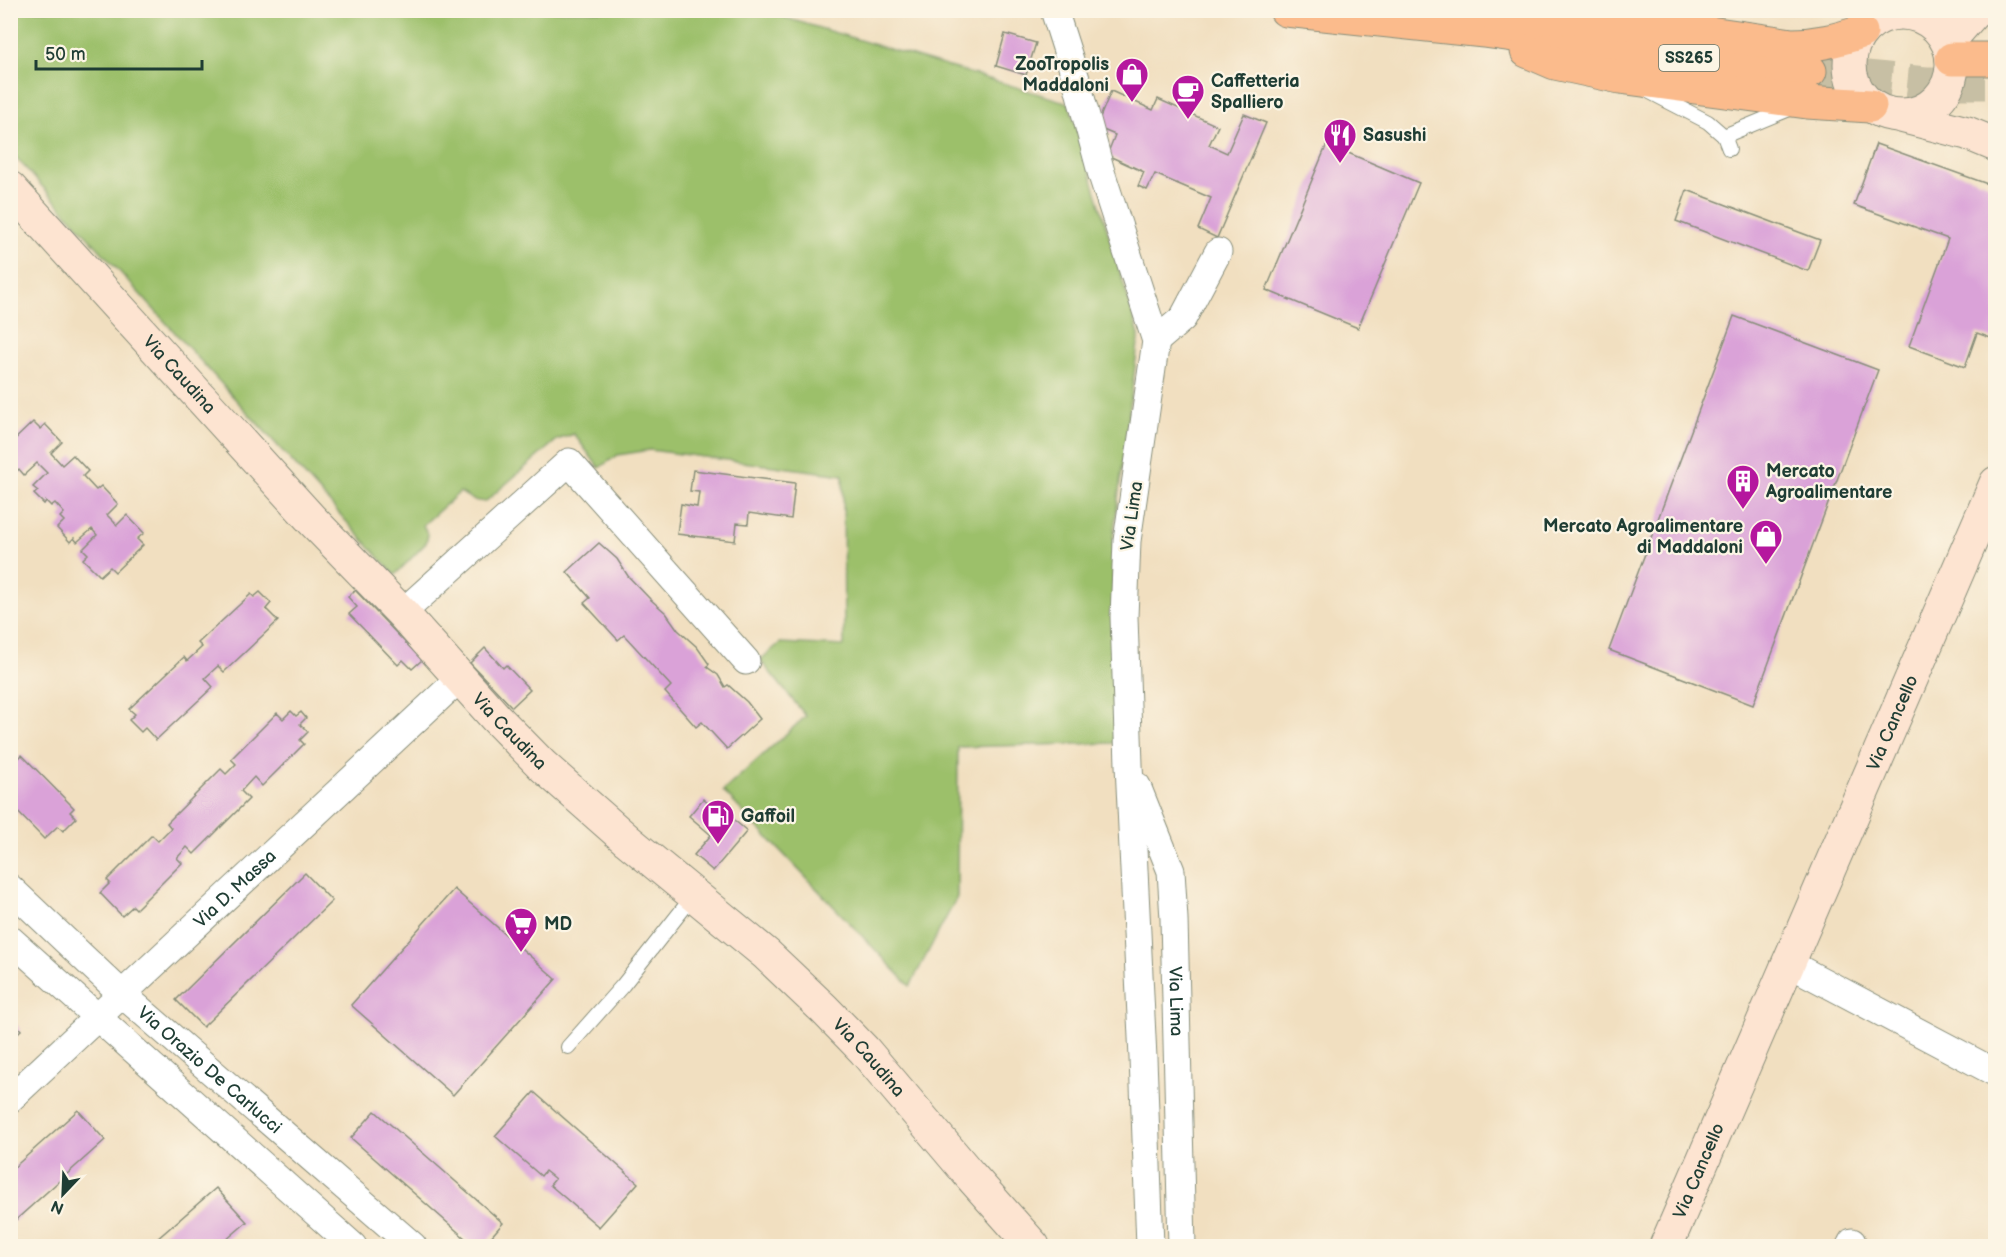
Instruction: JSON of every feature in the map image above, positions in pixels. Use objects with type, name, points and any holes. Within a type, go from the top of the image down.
[{"type":"main road","name":"SS265","points":[[1286,10],[1654,54],[1808,87]]},
{"type":"main road","points":[[1950,50],[1976,10]]},
{"type":"main road","points":[[1870,106],[1859,94],[1852,79],[1850,63],[1853,46],[1861,32],[1873,21],[1888,14],[1915,12],[1937,28],[1950,50],[1951,76],[1944,92],[1932,105],[1918,113],[1901,116]]},
{"type":"main road","points":[[1484,32],[1548,16],[1644,25],[1801,45],[1827,43],[1861,32]]},
{"type":"main road","points":[[1484,32],[1555,63],[1620,77],[1808,87],[1870,106],[1885,113],[1967,133],[1995,145]]},
{"type":"main road","points":[[1950,50],[1992,74]]},
{"type":"main road","points":[[1944,92],[1972,114],[1995,121]]},
{"type":"main road","name":"Via Caudina","points":[[10,188],[312,520],[402,613],[459,679],[543,766],[766,954],[848,1034],[1033,1246]]},
{"type":"main road","name":"Via Cancello","points":[[1666,1246],[1995,483]]},
{"type":"street","name":"Via Lima","points":[[1054,10],[1076,79],[1101,172],[1156,341],[1126,541],[1124,617],[1150,1246]]},
{"type":"street","points":[[1156,341],[1183,318],[1218,252]]},
{"type":"street","points":[[402,613],[569,462],[746,661]]},
{"type":"street","name":"Via D. Massa","points":[[10,1098],[459,679]]},
{"type":"street","name":"Via Lima","points":[[1129,765],[1171,872],[1182,1246]]},
{"type":"street","name":"Via Orazio De Carlucci","points":[[10,888],[122,994],[413,1246]]},
{"type":"street","name":"Via Orazio De Carlucci","points":[[10,939],[353,1246]]},
{"type":"street","points":[[1788,963],[1995,1073]]},
{"type":"lane","points":[[1644,25],[1694,10]]},
{"type":"lane","points":[[1620,77],[1708,122],[1726,143],[1808,87]]},
{"type":"lane","points":[[568,1047],[623,985],[694,895]]},
{"type":"green space","points":[[11,10],[763,11],[1069,103],[1139,335],[1113,538],[1114,743],[958,747],[957,897],[910,986],[723,791],[806,716],[760,660],[780,643],[844,646],[843,475],[650,450],[618,455],[599,468],[574,434],[557,440],[485,502],[473,500],[460,492],[423,525],[428,535],[426,543],[395,575],[11,152]]},
{"type":"building","points":[[1005,34],[1036,43],[1026,75],[996,66]]},
{"type":"building","points":[[1111,91],[1153,110],[1158,99],[1218,126],[1209,145],[1227,153],[1244,114],[1266,123],[1217,238],[1198,229],[1211,198],[1155,174],[1147,190],[1138,186],[1144,172],[1107,155],[1115,135],[1096,127]]},
{"type":"building","points":[[1327,144],[1419,183],[1358,328],[1266,290]]},
{"type":"building","points":[[1876,144],[1996,187],[1996,340],[1977,333],[1965,367],[1909,346],[1948,239],[1854,205]]},
{"type":"building","points":[[1687,190],[1820,240],[1808,271],[1676,221]]},
{"type":"building","name":"Mercato Agroalimentare","points":[[1734,316],[1878,370],[1753,705],[1609,650]]},
{"type":"building","points":[[33,422],[40,429],[45,424],[62,442],[51,453],[62,465],[73,455],[88,471],[83,476],[96,490],[101,486],[118,504],[107,515],[117,525],[127,515],[144,533],[137,539],[143,545],[115,572],[110,567],[100,576],[83,559],[88,554],[83,549],[97,535],[92,529],[77,542],[74,538],[70,542],[57,528],[64,521],[60,517],[64,513],[55,503],[51,506],[46,501],[44,504],[34,494],[38,491],[33,487],[47,473],[37,463],[24,475],[19,469],[15,473],[10,468],[10,444]]},
{"type":"building","points":[[693,470],[795,483],[791,519],[749,513],[748,524],[737,523],[735,541],[677,534],[681,504],[697,507],[699,492],[690,491]]},
{"type":"building","points":[[599,543],[617,559],[628,576],[666,613],[678,630],[697,647],[709,664],[707,667],[718,675],[725,687],[728,685],[747,702],[760,719],[727,749],[702,722],[696,727],[665,692],[671,686],[624,635],[618,640],[584,603],[590,598],[567,572]]},
{"type":"building","points":[[355,590],[422,660],[412,669],[403,660],[398,665],[349,614],[357,607],[348,597]]},
{"type":"building","points":[[260,592],[271,603],[266,609],[278,621],[224,672],[218,666],[205,678],[213,687],[156,740],[145,728],[141,732],[129,720],[135,714],[129,709],[184,657],[187,661],[202,647],[198,643],[251,594],[254,597]]},
{"type":"building","points":[[485,648],[503,668],[506,665],[530,690],[512,707],[470,663]]},
{"type":"building","points":[[291,711],[296,716],[301,712],[306,718],[300,724],[308,732],[300,740],[304,744],[262,786],[254,777],[241,791],[249,799],[194,854],[187,847],[177,858],[182,863],[136,909],[133,906],[122,916],[100,893],[110,883],[107,880],[152,835],[158,841],[171,828],[167,823],[221,769],[226,774],[236,764],[231,759],[277,713],[283,719]]},
{"type":"building","points":[[10,751],[18,759],[22,755],[74,808],[70,812],[76,818],[63,831],[58,826],[44,839],[10,804]]},
{"type":"building","points":[[703,799],[724,817],[727,814],[747,831],[713,871],[694,855],[711,835],[689,816]]},
{"type":"building","points":[[305,873],[332,901],[203,1027],[176,1000]]},
{"type":"building","points":[[454,889],[556,979],[453,1095],[351,1005]]},
{"type":"building","points":[[10,1018],[21,1030],[10,1040]]},
{"type":"building","points":[[534,1092],[638,1183],[599,1227],[550,1185],[555,1179],[545,1171],[541,1176],[495,1136]]},
{"type":"building","points":[[78,1110],[105,1140],[10,1225],[10,1171]]},
{"type":"building","points":[[375,1111],[503,1223],[483,1246],[474,1246],[351,1138]]},
{"type":"building","points":[[216,1188],[247,1222],[219,1246],[149,1246]]},
{"type":"tunnel","points":[[1810,71],[1926,83],[1985,83]]},
{"type":"place","name":"ZooTropolis Maddaloni","points":[[1132,103]]},
{"type":"place","name":"Caffetteria Spalliero","points":[[1188,120]]},
{"type":"place","name":"Sasushi","points":[[1340,164]]},
{"type":"place","name":"Mercato Agroalimentare","points":[[1743,510]]},
{"type":"place","name":"Mercato Agroalimentare di Maddaloni","points":[[1766,565]]},
{"type":"place","name":"Gaffoil","points":[[718,845]]},
{"type":"place","name":"MD","points":[[521,953]]}]
